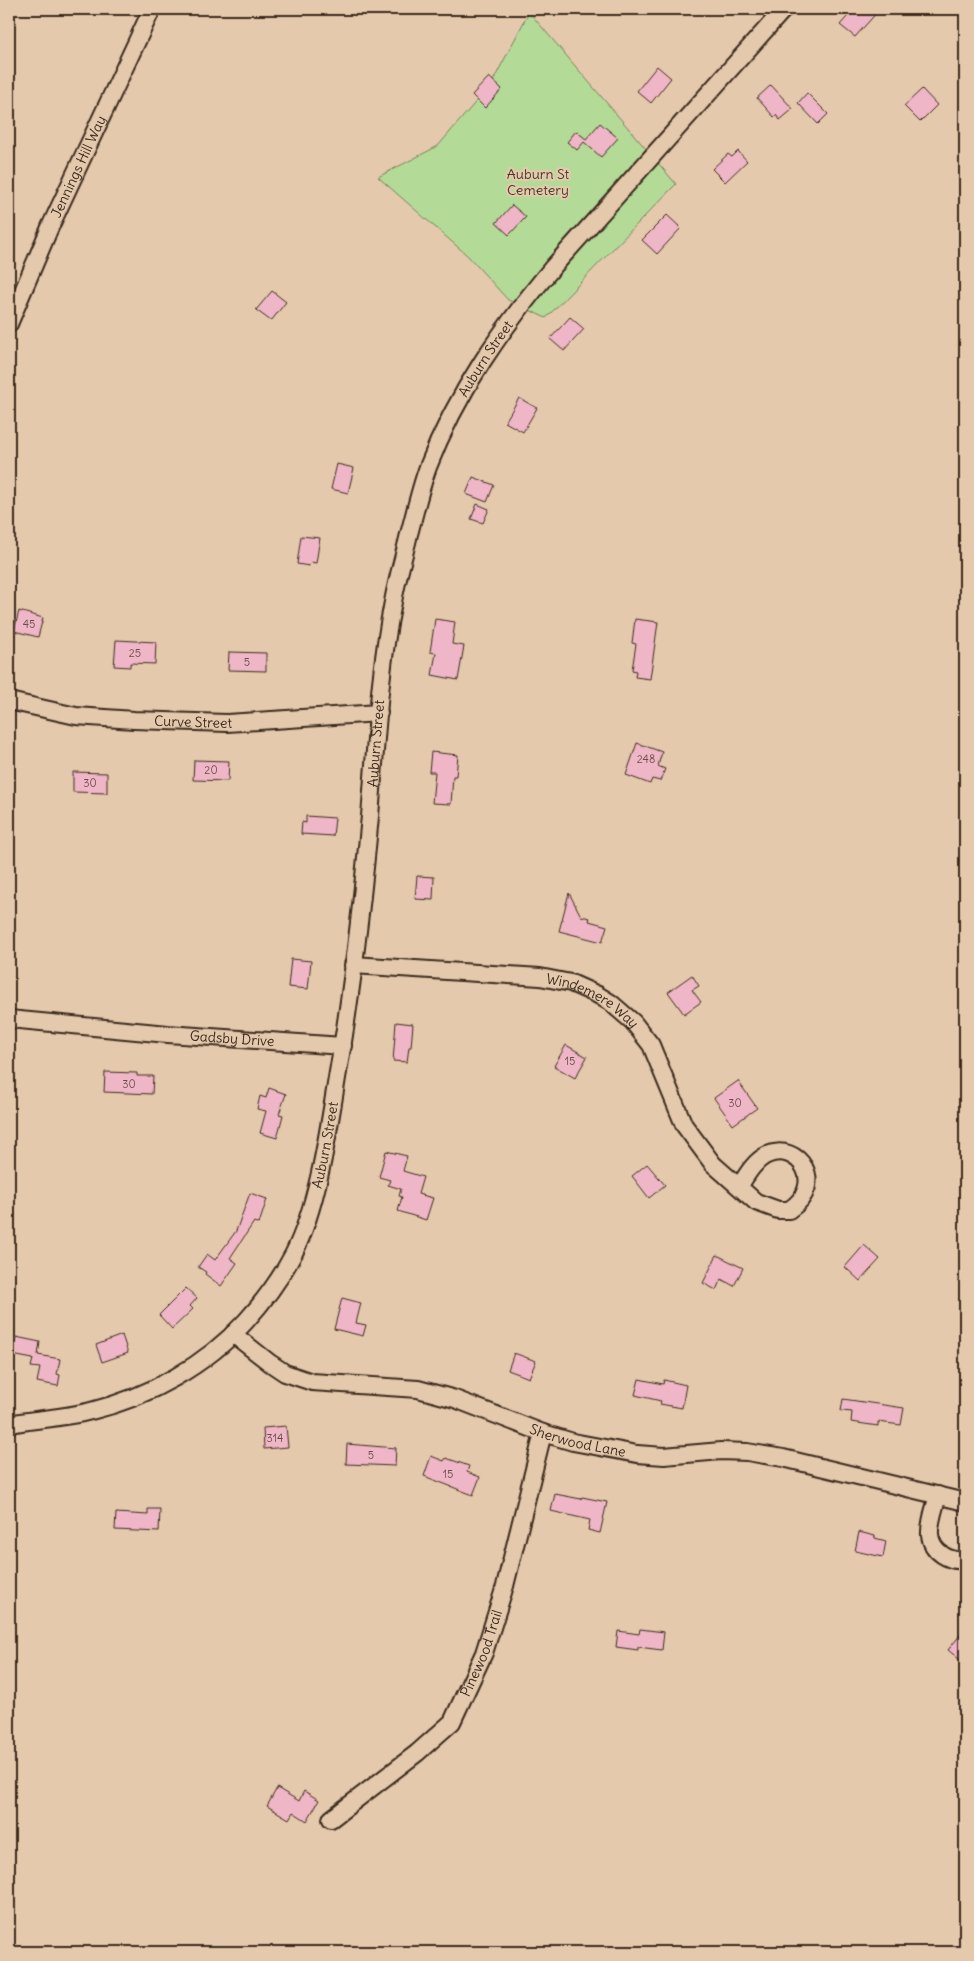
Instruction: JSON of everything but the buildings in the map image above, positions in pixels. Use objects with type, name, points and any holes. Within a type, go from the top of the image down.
[{"type":"street","name":"Jennings Hill Way","points":[[9,324],[51,225],[152,9]]},
{"type":"street","name":"Auburn Street","points":[[9,1424],[92,1411],[128,1399],[190,1368],[233,1334],[258,1307],[287,1266],[301,1236],[322,1158],[343,1046],[367,847],[383,665],[393,600],[420,492],[437,447],[468,386],[520,305],[558,260],[784,9]]},
{"type":"street","name":"Curve Street","points":[[9,701],[76,716],[217,723],[379,713]]},
{"type":"street","name":"Windemere Way","points":[[353,965],[540,977],[571,983],[598,995],[622,1012],[642,1034],[657,1057],[684,1125],[713,1164],[739,1187]]},
{"type":"street","name":"Gadsby Drive","points":[[9,1020],[343,1046]]},
{"type":"street","name":"Sherwood Lane","points":[[233,1334],[285,1373],[303,1380],[322,1384],[408,1388],[431,1392],[468,1403],[543,1433],[574,1442],[637,1454],[677,1456],[713,1452],[746,1452],[783,1458],[965,1502]]},
{"type":"street","name":"Pinewood Trail","points":[[331,1819],[418,1753],[452,1722],[484,1653],[496,1615],[543,1433]]},
{"type":"street","points":[[938,1495],[930,1530],[932,1543],[943,1556],[957,1561],[965,1560]]},
{"type":"green space","name":"Auburn St Cemetery","points":[[529,12],[676,184],[546,318],[508,300],[468,256],[378,177],[438,146],[492,83]]}]
